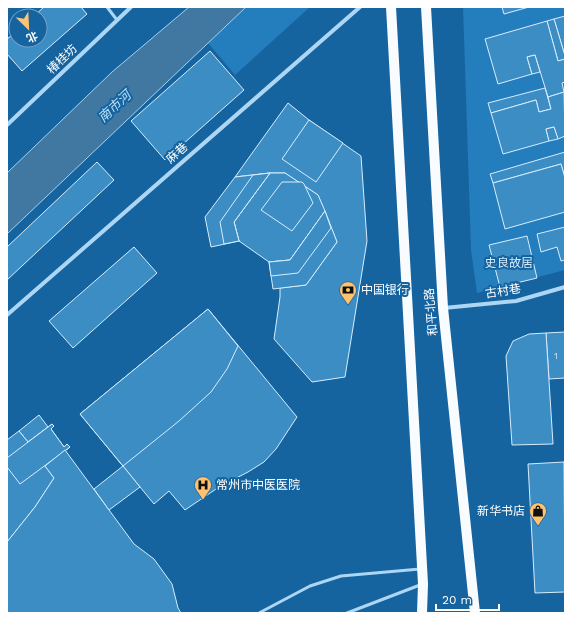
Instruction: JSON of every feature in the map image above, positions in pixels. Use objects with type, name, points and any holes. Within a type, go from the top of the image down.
[{"type":"main road","name":"和平北路","points":[[391,7],[423,584],[422,613]]},
{"type":"main road","name":"和平北路","points":[[426,7],[443,308],[474,613]]},
{"type":"street","name":"椿桂坊","points":[[7,126],[131,7]]},
{"type":"street","name":"麻巷","points":[[7,315],[360,7]]},
{"type":"street","name":"古村巷","points":[[443,308],[516,301],[565,287]]},
{"type":"lane","points":[[108,7],[117,20]]},
{"type":"lane","points":[[259,613],[310,586],[341,576],[422,568]]},
{"type":"lane","points":[[347,613],[423,584]]},
{"type":"green space","points":[[246,7],[310,7],[235,75],[208,43]]},
{"type":"green space","name":"史良故居","points":[[463,7],[565,7],[565,270],[477,293],[471,250]]},
{"type":"water","name":"南市河","points":[[189,7],[246,7],[7,234],[7,173],[112,72]]},
{"type":"building","points":[[81,7],[87,14],[22,71],[7,54],[7,39],[8,38],[8,48],[48,48],[48,8],[43,8]]},
{"type":"building","points":[[502,7],[529,7],[504,14]]},
{"type":"building","points":[[565,16],[565,56],[554,19]]},
{"type":"building","points":[[554,19],[565,56],[565,59],[558,61],[547,21]]},
{"type":"building","points":[[547,21],[558,61],[565,59],[565,82],[562,83],[564,92],[548,97],[535,55],[527,57],[532,74],[498,84],[485,39]]},
{"type":"building","points":[[210,51],[244,90],[165,160],[131,121]]},
{"type":"building","points":[[535,55],[540,72],[532,74],[527,57]]},
{"type":"building","points":[[545,88],[551,109],[539,112],[536,100],[491,113],[488,103]]},
{"type":"building","points":[[564,92],[565,136],[558,139],[554,127],[546,129],[549,141],[503,154],[491,113],[536,100],[539,112],[551,109],[548,97]]},
{"type":"building","points":[[288,103],[309,120],[361,156],[367,241],[345,377],[312,382],[274,339],[280,288],[306,285],[337,242],[318,195],[285,173],[235,177]]},
{"type":"building","points":[[309,120],[343,143],[316,182],[282,159]]},
{"type":"building","points":[[554,127],[558,139],[549,141],[546,129]]},
{"type":"building","points":[[565,152],[565,178],[561,164],[493,183],[490,174]]},
{"type":"building","points":[[97,162],[114,180],[7,280],[7,247]]},
{"type":"building","points":[[561,164],[565,178],[565,212],[505,229],[493,183]]},
{"type":"building","points":[[270,173],[285,173],[318,195],[325,211],[290,260],[269,262],[239,241],[234,222]]},
{"type":"building","points":[[270,173],[234,222],[239,241],[211,247],[205,217],[235,177]]},
{"type":"building","points":[[270,173],[234,222],[239,241],[224,244],[220,222],[253,175]]},
{"type":"building","points":[[282,182],[302,182],[313,203],[292,231],[261,210]]},
{"type":"building","points":[[325,211],[337,242],[306,285],[273,289],[269,262],[290,260]]},
{"type":"building","points":[[325,211],[331,228],[298,273],[271,276],[269,262],[290,260]]},
{"type":"building","points":[[565,227],[565,260],[561,261],[557,247],[541,252],[537,234]]},
{"type":"building","points":[[527,236],[537,278],[500,287],[489,245]]},
{"type":"building","points":[[134,247],[157,273],[73,348],[49,321]]},
{"type":"building","points":[[208,309],[297,417],[276,449],[264,462],[248,472],[219,487],[185,510],[169,491],[154,504],[80,414]]},
{"type":"building","points":[[208,309],[238,346],[227,369],[211,392],[179,421],[123,466],[80,414]]},
{"type":"building","points":[[565,332],[565,378],[549,379],[546,333]]},
{"type":"building","points":[[546,333],[553,444],[512,445],[506,356],[513,341],[529,334]]},
{"type":"building","points":[[39,415],[48,427],[28,442],[19,431]]},
{"type":"building","points":[[52,424],[54,426],[51,429],[64,447],[67,444],[70,447],[45,466],[54,478],[35,507],[7,542],[7,440],[19,431],[28,442]]},
{"type":"building","points":[[52,424],[54,426],[51,429],[64,447],[67,444],[70,447],[20,484],[7,467],[7,458]]},
{"type":"building","points":[[65,450],[134,544],[154,559],[172,584],[178,608],[181,613],[7,613],[7,542],[35,507],[54,478],[45,466]]},
{"type":"building","points":[[564,462],[565,592],[535,593],[528,464]]},
{"type":"building","points":[[123,466],[140,487],[109,510],[94,489]]},
{"type":"place","name":"中国银行","points":[[348,305]]},
{"type":"place","name":"常州市中医医院","points":[[203,500]]},
{"type":"place","name":"新华书店","points":[[538,526]]}]
